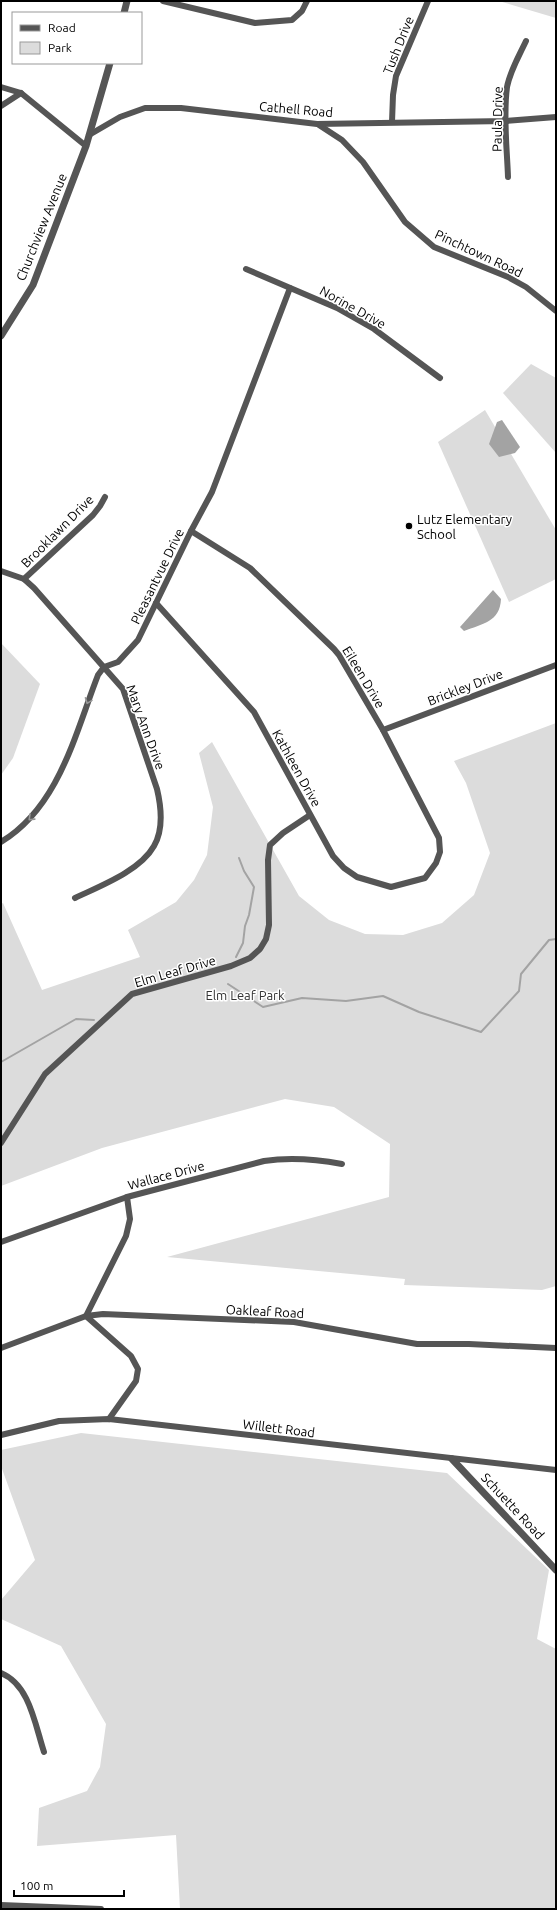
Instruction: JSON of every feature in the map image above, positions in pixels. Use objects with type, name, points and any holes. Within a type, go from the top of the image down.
[{"type":"street","points":[[124,12],[127,1]]},
{"type":"street","points":[[163,1],[255,23],[292,20],[302,11],[307,1]]},
{"type":"street","name":"Tush Drive","points":[[392,122],[393,95],[396,76],[428,1]]},
{"type":"street","name":"Paula Drive","points":[[508,177],[506,121],[507,88],[510,76],[526,41]]},
{"type":"street","name":"Churchview Avenue","points":[[1,336],[33,285],[86,146],[110,64]]},
{"type":"street","points":[[1,87],[21,93],[86,146]]},
{"type":"street","points":[[1,106],[21,93]]},
{"type":"street","name":"Cathell Road","points":[[89,135],[120,117],[145,108],[180,108],[317,124],[506,121],[556,116]]},
{"type":"street","name":"Pinchtown Road","points":[[317,124],[342,140],[363,162],[405,222],[434,247],[508,277],[526,287],[556,311]]},
{"type":"street","name":"Norine Drive","points":[[246,269],[337,308],[374,329],[440,378]]},
{"type":"street","name":"Pleasantvue Drive","points":[[104,667],[118,662],[138,640],[191,531],[212,492],[290,288]]},
{"type":"street","name":"Brooklawn Drive","points":[[24,579],[93,515],[105,497]]},
{"type":"street","name":"Eileen Drive","points":[[191,531],[250,568],[334,649],[383,730],[439,838],[440,852],[436,863]]},
{"type":"street","name":"Mary Ann Drive","points":[[1,571],[24,579],[123,689],[161,805],[160,824],[154,846],[143,860],[127,872],[75,898]]},
{"type":"street","name":"Kathleen Drive","points":[[156,604],[254,712],[333,856],[344,868],[357,878],[392,887],[425,878],[436,863]]},
{"type":"street","name":"Brickley Drive","points":[[383,730],[556,665]]},
{"type":"street","points":[[1,842],[20,828],[37,812],[52,789],[65,760],[98,675],[104,667]]},
{"type":"street","name":"Elm Leaf Drive","points":[[1,1143],[45,1074],[132,994],[231,966],[250,958],[260,949],[266,939],[269,925],[268,860],[270,845],[282,832],[310,815]]},
{"type":"street","name":"Wallace Drive","points":[[1,1242],[127,1197],[264,1161],[284,1158],[312,1159],[342,1164]]},
{"type":"street","points":[[109,1419],[136,1381],[138,1369],[131,1356],[86,1316],[126,1236],[130,1219],[127,1197]]},
{"type":"street","name":"Oakleaf Road","points":[[1,1348],[86,1316],[103,1314],[294,1322],[417,1344],[470,1344],[556,1348]]},
{"type":"street","name":"Willett Road","points":[[1,1435],[59,1421],[109,1419],[556,1470]]},
{"type":"street","name":"Schuette Road","points":[[452,1459],[556,1570]]},
{"type":"street","points":[[1,1673],[8,1676],[18,1684],[26,1698],[44,1752]]},
{"type":"street","points":[[1,1905],[100,1909]]},
{"type":"green space","points":[[499,1],[556,1],[556,18]]},
{"type":"green space","points":[[531,364],[556,378],[556,453],[503,393]]},
{"type":"green space","points":[[485,410],[556,530],[556,579],[509,602],[438,442]]},
{"type":"green space","points":[[1,643],[40,684],[13,758],[1,775]]},
{"type":"green space","name":"Elm Leaf Park","points":[[556,723],[556,1286],[542,1290],[404,1285],[405,1279],[167,1257],[389,1197],[390,1144],[334,1107],[285,1099],[102,1148],[1,1186],[1,904],[3,903],[42,990],[140,957],[128,930],[176,902],[194,880],[207,855],[213,807],[199,753],[212,742],[299,896],[329,920],[365,934],[403,935],[442,923],[474,895],[490,853],[466,783],[454,761]]},
{"type":"green space","points":[[81,1433],[447,1473],[549,1570],[537,1639],[556,1649],[556,1909],[180,1909],[176,1835],[37,1846],[39,1808],[87,1791],[100,1767],[106,1724],[61,1646],[1,1619],[1,1600],[35,1560],[1,1466],[1,1450]]},
{"type":"shaded area","points":[[502,420],[520,447],[515,453],[499,457],[489,444],[497,422]]},
{"type":"shaded area","points":[[493,590],[501,599],[500,607],[497,613],[489,621],[464,631],[460,627]]},
{"type":"waterway","points":[[236,957],[243,943],[245,926],[249,915],[254,887],[244,871],[239,858]]},
{"type":"waterway","points":[[228,984],[263,1007],[302,998],[346,1001],[383,996],[419,1012],[481,1032],[519,991],[521,974],[549,940],[556,939]]},
{"type":"waterway","points":[[1,1062],[76,1019],[94,1020]]},
{"type":"place","name":"Lutz Elementary School","points":[[409,526]]}]
